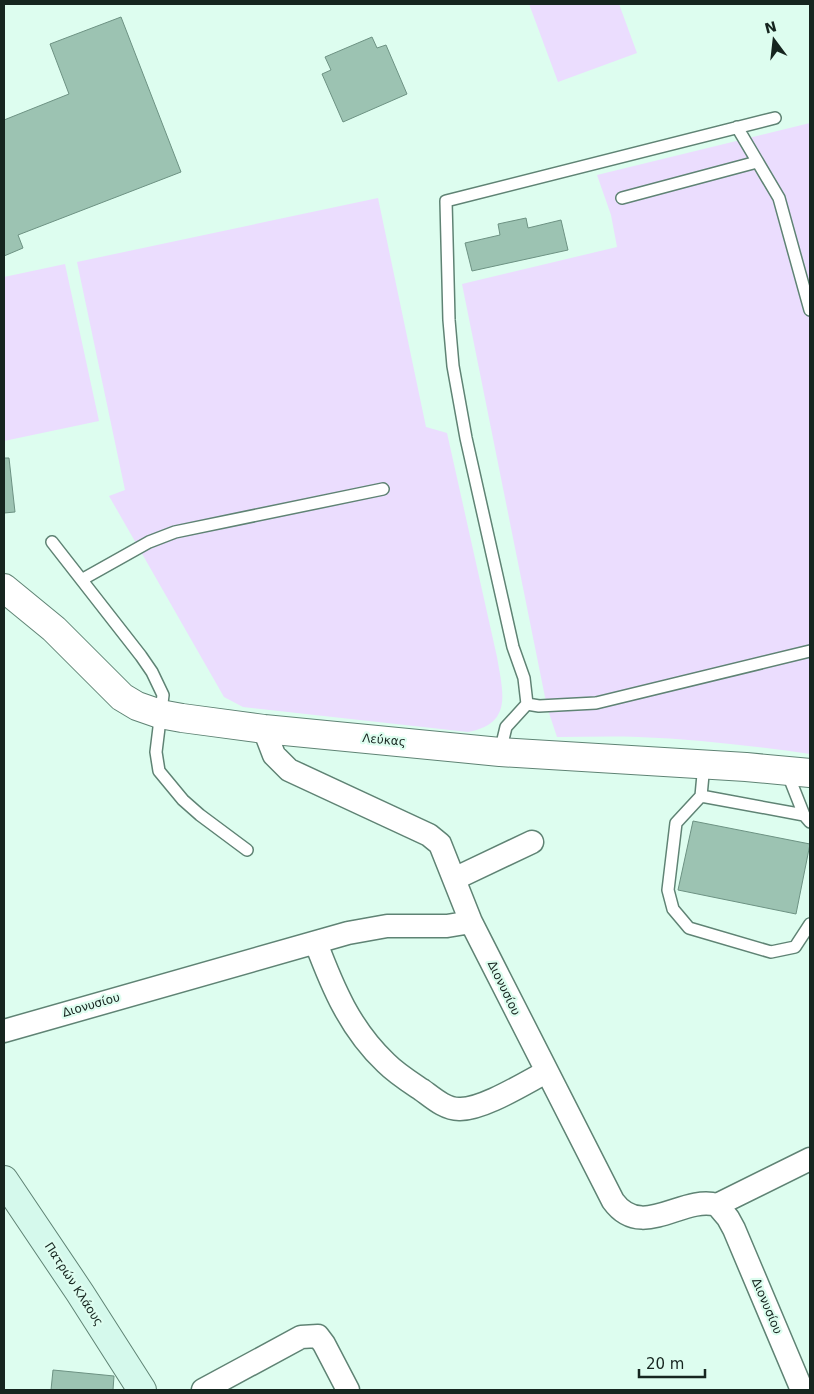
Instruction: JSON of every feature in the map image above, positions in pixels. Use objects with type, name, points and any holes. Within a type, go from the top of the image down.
[{"type":"main road","name":"Πατρών Κλάους","points":[[4,1180],[142,1390]]},
{"type":"street","name":"Λεύκας","points":[[4,588],[54,629],[122,697],[137,706],[160,714],[264,729],[500,752],[704,764],[798,772]]},
{"type":"street","points":[[264,729],[274,756],[289,770],[429,835],[440,844],[471,922]]},
{"type":"street","points":[[454,880],[532,842]]},
{"type":"street","name":"Διονυσίου","points":[[4,1031],[348,933],[387,926],[447,926],[471,922],[613,1201],[623,1213],[638,1217],[649,1217],[695,1205],[710,1203],[717,1205],[734,1229],[802,1390]]},
{"type":"street","points":[[316,943],[334,990],[345,1011],[374,1051],[401,1076],[440,1102],[460,1110],[471,1108],[485,1103],[546,1072]]},
{"type":"street","points":[[717,1205],[810,1159]]},
{"type":"street","points":[[203,1390],[301,1337],[318,1336],[348,1390]]},
{"type":"lane","points":[[500,752],[506,728],[527,704],[524,678],[511,637],[466,438],[453,366],[449,320],[446,201],[776,118]]},
{"type":"lane","points":[[737,127],[779,198],[810,310]]},
{"type":"lane","points":[[622,198],[757,162]]},
{"type":"lane","points":[[83,579],[149,542],[175,532],[383,488]]},
{"type":"lane","points":[[52,542],[83,579],[152,672],[163,695],[156,752],[159,771],[200,816],[247,850]]},
{"type":"lane","points":[[527,704],[539,706],[596,703],[810,650]]},
{"type":"lane","points":[[704,764],[701,796],[676,823],[668,890],[673,909],[689,928],[771,952],[795,947],[810,924]]},
{"type":"lane","points":[[701,796],[807,819],[798,772]]},
{"type":"shaded area","points":[[529,4],[619,4],[637,53],[558,82]]},
{"type":"shaded area","points":[[810,123],[810,754],[681,739],[557,737],[547,707],[462,284],[617,247],[611,215],[597,175]]},
{"type":"shaded area","points":[[378,198],[426,427],[447,433],[497,657],[502,694],[502,705],[499,714],[492,722],[482,728],[468,732],[243,707],[224,697],[109,496],[125,490],[77,262]]},
{"type":"shaded area","points":[[65,264],[99,421],[4,441],[4,277]]},
{"type":"building","points":[[121,17],[181,172],[18,235],[23,248],[4,256],[4,120],[69,94],[50,44]]},
{"type":"building","points":[[372,37],[377,48],[386,45],[407,94],[343,122],[322,74],[331,70],[325,57]]},
{"type":"building","points":[[526,218],[528,228],[561,220],[568,250],[472,271],[465,243],[500,235],[498,224]]},
{"type":"building","points":[[4,458],[9,458],[15,512],[4,513]]},
{"type":"building","points":[[693,821],[810,844],[796,914],[678,890]]},
{"type":"building","points":[[53,1370],[114,1376],[113,1390],[51,1390]]}]
